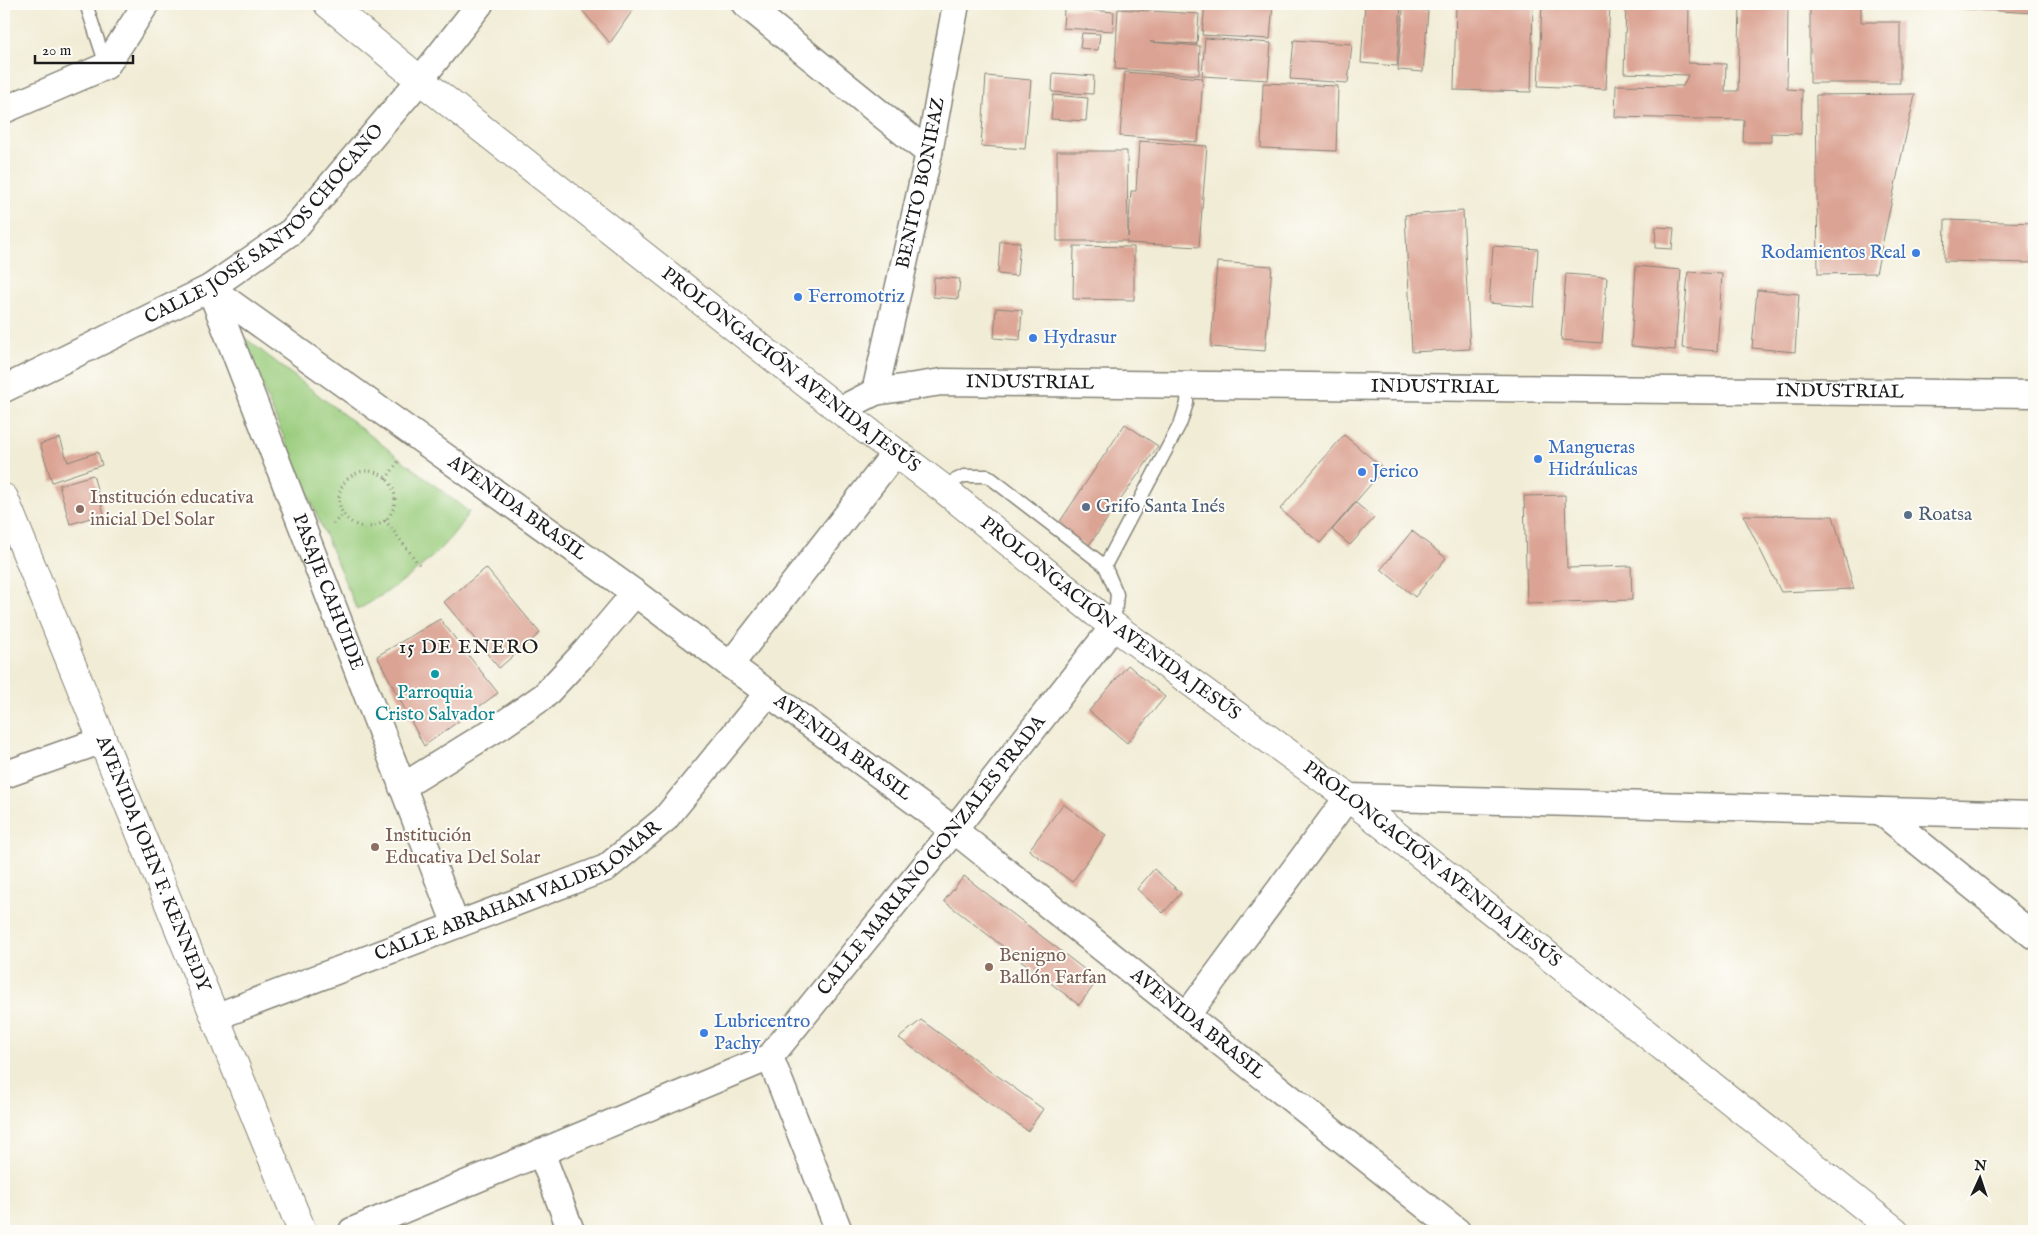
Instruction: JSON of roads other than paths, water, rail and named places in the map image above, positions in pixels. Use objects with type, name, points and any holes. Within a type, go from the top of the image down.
[{"type":"main road","name":"PROLONGACIÓN AVENIDA JESÚS","points":[[328,4],[420,80],[895,453],[941,487],[1114,626],[1348,797],[1895,1231]]},
{"type":"main road","name":"AVENIDA JOHN F. KENNEDY","points":[[6,512],[103,740],[302,1231]]},
{"type":"street","points":[[4,110],[106,66],[146,4]]},
{"type":"street","name":"CALLE JOSÉ SANTOS CHOCANO","points":[[4,390],[210,288],[292,231],[420,80],[480,4]]},
{"type":"street","points":[[745,4],[929,153]]},
{"type":"street","name":"BENITO BONIFAZ","points":[[875,392],[929,153],[956,4]]},
{"type":"street","name":"AVENIDA BRASIL","points":[[210,288],[635,593],[730,666],[954,830],[1457,1231]]},
{"type":"street","name":"PASAJE CAHUIDE","points":[[210,288],[456,925]]},
{"type":"street","name":"INDUSTRIAL","points":[[840,410],[875,392],[942,382],[2034,394]]},
{"type":"street","points":[[730,666],[895,453]]},
{"type":"street","points":[[402,787],[499,727],[544,696],[586,651],[635,593]]},
{"type":"street","name":"CALLE MARIANO GONZALES PRADA","points":[[352,1231],[770,1057],[954,830],[1114,626]]},
{"type":"street","name":"CALLE ABRAHAM VALDELOMAR","points":[[215,1017],[606,868],[665,819],[768,693]]},
{"type":"street","points":[[4,775],[103,740]]},
{"type":"street","points":[[1187,1016],[1348,797],[2034,815]]},
{"type":"street","points":[[1880,811],[2034,936]]},
{"type":"street","points":[[770,1057],[839,1231]]},
{"type":"street","points":[[541,1152],[571,1231]]},
{"type":"lane","points":[[86,4],[106,66]]},
{"type":"lane","points":[[1105,566],[1181,422],[1187,403],[1188,384]]},
{"type":"lane","points":[[941,487],[964,476],[988,476],[1105,566],[1117,594],[1114,626]]},
{"type":"place","name":"Rodamientos Real","points":[[1916,253]]},
{"type":"place","name":"Ferromotriz","points":[[798,297]]},
{"type":"place","name":"Hydrasur","points":[[1033,338]]},
{"type":"place","name":"Mangueras Hidráulicas","points":[[1538,459]]},
{"type":"place","name":"Jerico","points":[[1362,472]]},
{"type":"place","name":"Grifo Santa Inés","points":[[1086,507]]},
{"type":"place","name":"Institución educativa inicial Del Solar","points":[[80,509]]},
{"type":"place","name":"Roatsa","points":[[1908,515]]},
{"type":"place","name":"Parroquia Cristo Salvador","points":[[435,674]]},
{"type":"place","name":"Institución Educativa Del Solar","points":[[375,847]]},
{"type":"place","name":"Benigno Ballón Farfan","points":[[989,967]]},
{"type":"place","name":"Lubricentro Pachy","points":[[704,1033]]},
{"type":"district","name":"15 DE ENERO","points":[[469,647]]}]
